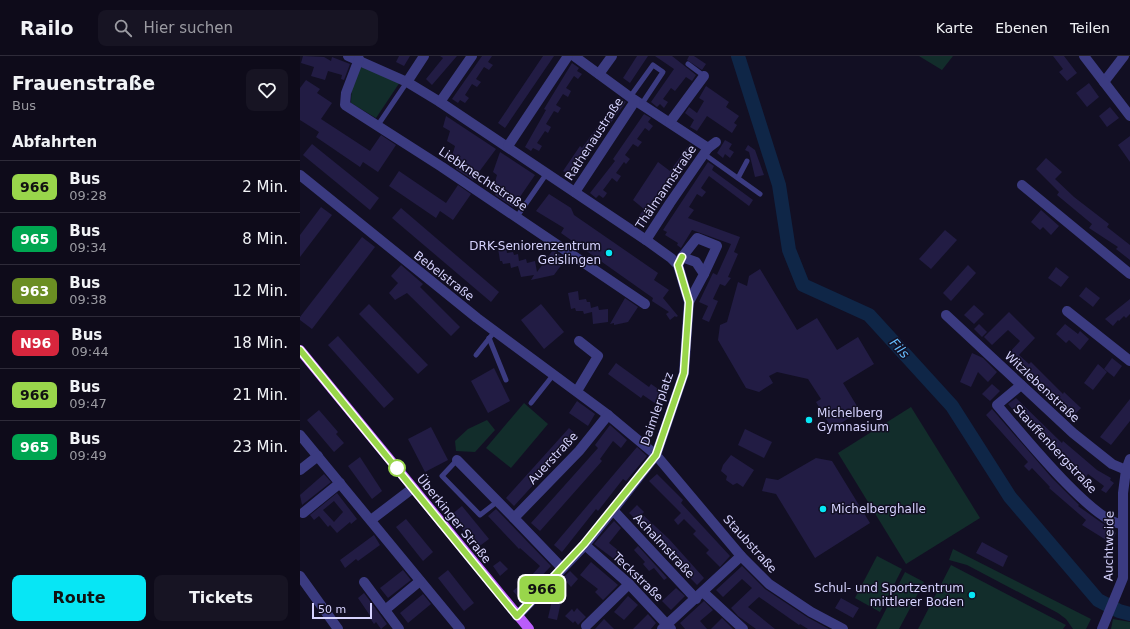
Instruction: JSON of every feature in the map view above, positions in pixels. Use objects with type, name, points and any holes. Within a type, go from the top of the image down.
[{"type":"main road","name":"Überkinger Straße","points":[[300,350],[529,629]]},
{"type":"street","points":[[407,82],[424,56]]},
{"type":"street","points":[[440,102],[472,56]]},
{"type":"street","points":[[508,146],[568,56]]},
{"type":"street","name":"Rathenaustraße","points":[[574,56],[635,101],[674,125]]},
{"type":"street","points":[[602,77],[612,56]]},
{"type":"street","points":[[1084,56],[1130,116]]},
{"type":"street","points":[[1104,82],[1124,56]]},
{"type":"street","name":"Liebknechtstraße","points":[[645,304],[378,125],[345,105],[346,93],[356,57],[407,82],[440,102],[508,146],[646,240],[680,261],[696,262],[704,274]]},
{"type":"street","points":[[674,125],[704,76]]},
{"type":"street","name":"Rathenaustraße","points":[[575,192],[635,101]]},
{"type":"street","name":"Thälmannstraße","points":[[674,125],[706,151]]},
{"type":"street","name":"Thälmannstraße","points":[[646,240],[706,151],[716,142]]},
{"type":"street","name":"Bebelstraße","points":[[300,175],[492,335],[554,374],[608,415]]},
{"type":"street","points":[[1022,185],[1130,274]]},
{"type":"street","points":[[697,238],[717,246],[689,306],[680,261],[697,238]]},
{"type":"street","name":"Daimlerplatz","points":[[608,415],[656,455],[684,373],[689,306]]},
{"type":"street","points":[[1067,311],[1130,362]]},
{"type":"street","name":"Witzlebenstraße","points":[[946,315],[1073,433],[1112,464],[1126,470]]},
{"type":"street","points":[[576,391],[598,356],[580,341]]},
{"type":"street","name":"Stauffenbergstraße","points":[[1021,385],[997,405],[1057,473],[1092,507],[1113,522],[1122,524]]},
{"type":"street","name":"Auerstraße","points":[[514,518],[579,451],[608,415]]},
{"type":"street","points":[[300,435],[460,629]]},
{"type":"street","points":[[517,616],[584,544],[656,455]]},
{"type":"street","name":"Staubstraße","points":[[656,455],[740,556],[769,584],[812,612],[843,629]]},
{"type":"street","points":[[300,470],[318,456]]},
{"type":"street","name":"Auchtweide","points":[[1102,629],[1124,578],[1122,524],[1126,470],[1130,459]]},
{"type":"street","points":[[457,460],[562,568]]},
{"type":"street","points":[[303,513],[340,484]]},
{"type":"street","points":[[371,520],[413,488]]},
{"type":"street","name":"Achalmstraße","points":[[613,510],[699,595],[742,629]]},
{"type":"street","name":"Teckstraße","points":[[584,544],[629,584],[666,627]]},
{"type":"street","points":[[666,627],[740,556]]},
{"type":"street","points":[[300,576],[338,629]]},
{"type":"street","points":[[385,610],[420,581]]},
{"type":"street","points":[[364,582],[399,629]]},
{"type":"street","points":[[584,628],[629,584]]},
{"type":"lane","points":[[688,64],[704,76]]},
{"type":"lane","points":[[652,65],[664,72],[635,101],[652,65]]},
{"type":"lane","points":[[378,125],[407,82]]},
{"type":"lane","points":[[706,151],[760,194]]},
{"type":"lane","points":[[738,178],[747,161]]},
{"type":"lane","points":[[516,218],[547,173]]},
{"type":"lane","points":[[476,355],[492,335]]},
{"type":"lane","points":[[492,335],[506,380]]},
{"type":"lane","points":[[531,403],[554,374]]},
{"type":"lane","points":[[457,460],[442,476],[480,515],[498,501]]},
{"type":"green space","points":[[919,56],[953,56],[942,70]]},
{"type":"green space","points":[[363,65],[400,82],[376,118],[351,103],[354,77],[359,68]]},
{"type":"green space","points":[[524,403],[548,424],[511,468],[486,448]]},
{"type":"green space","points":[[911,407],[980,518],[906,564],[838,453]]},
{"type":"green space","points":[[487,420],[495,430],[475,452],[456,451],[455,441],[468,429]]},
{"type":"green space","points":[[953,549],[1091,619],[1086,629],[1073,629],[1066,619],[1058,613],[967,565],[949,560]]},
{"type":"green space","points":[[877,556],[902,569],[880,612],[855,598]]},
{"type":"green space","name":"Schul- und Sportzentrum mittlerer Boden","points":[[951,565],[1066,625],[1063,629],[918,629]]},
{"type":"green space","points":[[905,572],[924,582],[899,629],[876,629]]},
{"type":"green space","points":[[1113,619],[1130,622],[1130,629],[1111,629]]},
{"type":"building","points":[[303,56],[324,57],[331,61],[332,57],[350,64],[344,80],[341,79],[342,75],[328,71],[325,80],[311,76],[314,67],[301,63]]},
{"type":"building","points":[[399,56],[410,56],[404,66],[396,62]]},
{"type":"building","points":[[440,56],[457,56],[432,85],[426,79],[443,58]]},
{"type":"building","points":[[482,56],[492,56],[488,62],[493,65],[489,70],[484,67],[476,79],[481,82],[477,87],[472,84],[465,95],[469,98],[465,103],[460,100],[458,103],[452,99]]},
{"type":"building","points":[[543,56],[554,56],[505,128],[498,123]]},
{"type":"building","points":[[637,56],[648,56],[630,83],[623,78]]},
{"type":"building","points":[[655,56],[672,56],[696,75],[692,81],[686,77],[675,91],[671,88],[663,99],[668,102],[664,108],[660,104],[657,107],[651,102],[674,69]]},
{"type":"building","points":[[689,56],[694,56],[706,64],[702,70],[687,60]]},
{"type":"building","points":[[1053,56],[1064,56],[1077,73],[1067,81],[1059,72],[1063,69]]},
{"type":"building","points":[[572,63],[579,68],[577,71],[582,74],[578,79],[574,76],[566,88],[571,91],[568,97],[563,94],[556,105],[561,108],[558,113],[554,111],[546,124],[551,127],[548,133],[545,131],[537,143],[542,146],[539,151],[533,148],[531,151],[525,147],[546,110],[544,109]]},
{"type":"building","points":[[306,80],[320,89],[317,93],[332,103],[321,119],[370,151],[381,135],[396,145],[378,172],[363,162],[360,167],[316,137],[319,132],[300,120],[300,88]]},
{"type":"building","points":[[1089,83],[1099,97],[1087,107],[1076,93]]},
{"type":"building","points":[[706,86],[729,102],[726,107],[739,116],[734,123],[737,125],[732,133],[707,116],[697,131],[690,127],[694,120],[685,113],[689,107],[697,113],[704,101],[699,98]]},
{"type":"building","points":[[619,97],[626,102],[592,149],[590,148],[570,176],[563,171],[580,146],[582,148]]},
{"type":"building","points":[[1110,107],[1119,118],[1107,127],[1099,116]]},
{"type":"building","points":[[644,114],[651,118],[648,122],[653,126],[649,131],[645,128],[637,139],[642,142],[638,147],[633,144],[625,155],[630,159],[626,164],[624,162],[616,173],[621,176],[617,182],[612,178],[603,190],[607,193],[605,196],[603,198],[599,195],[596,198],[590,193],[615,161],[613,159]]},
{"type":"building","points":[[446,116],[496,149],[473,180],[456,169],[459,161],[452,156],[455,146],[447,141],[450,131],[443,127]]},
{"type":"building","points":[[1130,136],[1130,162],[1118,145]]},
{"type":"building","points":[[725,140],[732,144],[729,149],[734,152],[730,158],[725,154],[723,158],[717,153]]},
{"type":"building","points":[[312,144],[379,198],[370,210],[303,155]]},
{"type":"building","points":[[690,144],[697,149],[644,225],[636,220],[644,209],[633,200],[658,162],[670,171]]},
{"type":"building","points":[[748,145],[755,150],[764,175],[755,177],[749,152],[745,150]]},
{"type":"building","points":[[500,152],[535,175],[513,207],[495,195],[498,187],[494,185],[497,175],[493,172]]},
{"type":"building","points":[[1046,158],[1062,172],[1055,179],[1074,197],[1109,224],[1107,227],[1130,245],[1130,260],[1116,249],[1118,247],[1089,228],[1092,224],[1057,195],[1059,192],[1036,169]]},
{"type":"building","points":[[708,162],[714,166],[712,170],[753,200],[749,206],[709,176],[701,188],[706,192],[702,197],[697,194],[689,207],[694,210],[688,218],[740,237],[734,252],[738,254],[728,277],[731,278],[725,286],[720,284],[713,299],[718,301],[709,322],[702,319],[708,306],[699,302],[713,273],[717,275],[731,244],[692,230],[681,248],[677,245],[678,243],[665,235],[667,232],[663,230]]},
{"type":"building","points":[[399,171],[446,203],[458,185],[471,194],[453,220],[440,211],[436,218],[389,186]]},
{"type":"building","name":"DRK-Seniorenzentrum Geislingen","points":[[549,194],[571,208],[574,215],[658,273],[654,280],[669,290],[663,298],[678,316],[675,316],[670,320],[666,314],[669,312],[652,301],[653,298],[561,233],[564,228],[536,211]]},
{"type":"building","points":[[321,207],[332,215],[300,257],[300,235]]},
{"type":"building","points":[[401,208],[499,292],[491,302],[392,218]]},
{"type":"building","points":[[1041,210],[1059,226],[1051,235],[1043,227],[1040,230],[1031,222]]},
{"type":"building","points":[[945,230],[957,240],[931,269],[919,259]]},
{"type":"building","points":[[362,237],[375,247],[312,329],[300,320],[300,317]]},
{"type":"building","points":[[506,247],[507,253],[513,252],[514,255],[518,254],[519,261],[526,259],[527,263],[535,261],[537,272],[553,250],[565,258],[565,260],[554,275],[531,280],[534,275],[521,277],[518,266],[511,268],[510,263],[503,264],[502,261],[500,261],[498,248]]},
{"type":"building","points":[[401,265],[423,284],[420,287],[460,327],[451,336],[407,293],[395,300],[389,293],[398,283],[391,276]]},
{"type":"building","points":[[968,265],[976,273],[951,301],[943,293]]},
{"type":"building","points":[[1056,267],[1069,277],[1061,287],[1048,278]]},
{"type":"building","name":"Michelberg Gymnasium","points":[[760,269],[797,330],[817,318],[837,350],[858,337],[874,364],[843,383],[860,411],[832,429],[816,402],[821,399],[808,379],[777,372],[769,376],[773,383],[759,392],[746,388],[718,340],[720,325],[727,322],[738,282],[747,286],[749,276]]},
{"type":"building","points":[[1086,287],[1100,298],[1093,307],[1079,296]]},
{"type":"building","points":[[578,291],[579,300],[586,299],[587,302],[590,302],[591,308],[598,306],[599,310],[608,309],[608,322],[593,324],[592,312],[584,314],[583,311],[576,311],[575,308],[571,309],[568,293]]},
{"type":"building","points":[[625,298],[638,307],[628,322],[614,325],[614,323],[610,324]]},
{"type":"building","points":[[1130,299],[1130,314],[1126,318],[1124,316],[1113,326],[1105,319]]},
{"type":"building","points":[[369,304],[428,365],[418,374],[359,314]]},
{"type":"building","points":[[541,304],[564,332],[544,349],[521,320]]},
{"type":"building","points":[[974,305],[984,314],[974,324],[964,315]]},
{"type":"building","points":[[1009,312],[1035,338],[1019,355],[1029,364],[1031,362],[1063,394],[1064,392],[1081,408],[1073,416],[1057,400],[1055,402],[1016,363],[1013,366],[1004,358],[1020,341],[1008,330],[992,345],[984,337]]},
{"type":"building","points":[[979,324],[987,332],[982,337],[974,329]]},
{"type":"building","points":[[1065,324],[1078,334],[1080,331],[1089,339],[1080,350],[1069,340],[1066,343],[1056,334]]},
{"type":"building","points":[[338,336],[394,399],[384,408],[328,345]]},
{"type":"building","points":[[972,353],[983,358],[997,372],[988,382],[978,372],[971,387],[960,382]]},
{"type":"building","points":[[1112,358],[1122,366],[1114,377],[1104,369]]},
{"type":"building","points":[[616,363],[649,387],[651,384],[667,395],[659,406],[643,395],[641,398],[608,374]]},
{"type":"building","points":[[1098,364],[1107,372],[1093,390],[1084,383]]},
{"type":"building","points":[[494,368],[510,401],[488,413],[471,381]]},
{"type":"building","points":[[992,384],[1000,391],[990,401],[982,394]]},
{"type":"building","points":[[1016,398],[1062,443],[1063,441],[1097,470],[1111,478],[1110,480],[1114,483],[1106,493],[1101,490],[1104,486],[1088,474],[1086,477],[1067,463],[1069,460],[1057,450],[1056,451],[1015,412],[1008,404]]},
{"type":"building","points":[[1130,399],[1130,421],[1111,445],[1100,437]]},
{"type":"building","points":[[577,401],[595,414],[588,426],[569,413]]},
{"type":"building","points":[[992,409],[1052,478],[1079,505],[1078,506],[1116,533],[1111,543],[1082,525],[1086,520],[1049,488],[1050,487],[1032,468],[1029,471],[1024,466],[1028,462],[986,415]]},
{"type":"building","points":[[319,410],[338,432],[336,434],[344,443],[334,452],[307,420]]},
{"type":"building","points":[[610,425],[627,440],[621,448],[613,441],[600,459],[602,461],[540,531],[531,523],[598,448],[595,445]]},
{"type":"building","points":[[431,427],[448,460],[425,472],[408,439]]},
{"type":"building","points":[[569,428],[578,436],[514,506],[506,498]]},
{"type":"building","points":[[745,429],[772,442],[764,458],[738,445]]},
{"type":"building","points":[[637,447],[647,456],[626,481],[623,479],[598,511],[596,509],[562,552],[554,545]]},
{"type":"building","points":[[731,455],[754,470],[743,487],[737,483],[733,485],[726,480],[727,476],[721,471],[723,465]]},
{"type":"building","points":[[360,457],[382,491],[372,499],[348,466]]},
{"type":"building","name":"Michelberghalle","points":[[816,458],[832,461],[870,523],[815,558],[776,494],[762,491],[766,478],[778,480]]},
{"type":"building","points":[[324,474],[331,482],[302,505],[300,495]]},
{"type":"building","points":[[657,474],[683,500],[681,503],[730,556],[720,567],[706,553],[709,550],[693,534],[696,531],[684,519],[678,525],[674,520],[681,513],[649,481]]},
{"type":"building","points":[[337,493],[357,519],[351,524],[350,522],[337,533],[330,525],[328,527],[319,516],[314,520],[310,515]],"holes":[[[334,501],[343,512],[334,522],[323,510]]]},
{"type":"building","points":[[637,505],[644,512],[642,514],[669,539],[704,578],[697,585],[664,551],[655,538],[629,513]]},
{"type":"building","points":[[462,506],[489,539],[477,548],[451,515]]},
{"type":"building","points":[[496,509],[551,566],[537,581],[531,576],[540,566],[520,548],[519,549],[488,516]]},
{"type":"building","points":[[406,519],[433,552],[423,561],[396,527]]},
{"type":"building","points":[[614,521],[621,528],[609,543],[624,555],[618,562],[594,544]]},
{"type":"building","points":[[374,535],[380,545],[358,561],[356,559],[345,568],[340,560]]},
{"type":"building","points":[[982,542],[1008,556],[1003,567],[976,553]]},
{"type":"building","points":[[638,546],[667,578],[664,580],[654,568],[649,571],[643,564],[645,562],[634,550]]},
{"type":"building","points":[[500,561],[508,569],[500,576],[493,566]]},
{"type":"building","points":[[591,562],[618,585],[603,600],[595,592],[598,589],[580,575]]},
{"type":"building","points":[[742,566],[765,589],[807,617],[829,629],[808,629],[800,624],[799,625],[759,597],[748,607],[775,629],[756,629],[738,616],[731,608],[752,588],[742,579],[723,597],[716,590]]},
{"type":"building","points":[[403,570],[411,580],[388,598],[380,588]]},
{"type":"building","points":[[448,570],[474,603],[464,611],[438,578]]},
{"type":"building","points":[[570,571],[578,579],[571,587],[563,578]]},
{"type":"building","points":[[522,583],[529,591],[520,599],[513,591]]},
{"type":"building","points":[[676,588],[685,596],[671,610],[662,601]]},
{"type":"building","points":[[364,593],[387,624],[381,629],[376,622],[374,624],[358,598]]},
{"type":"building","points":[[423,594],[431,604],[408,623],[400,613]]},
{"type":"building","points":[[628,596],[638,605],[624,620],[614,612]]},
{"type":"building","points":[[841,598],[859,608],[853,618],[835,608]]},
{"type":"building","points":[[552,600],[561,602],[557,620],[548,618]]},
{"type":"building","points":[[704,601],[713,610],[700,621],[707,629],[685,629],[680,623]]},
{"type":"building","points":[[577,608],[586,617],[578,625],[575,621],[573,623],[565,616],[572,609],[574,612]]},
{"type":"building","points":[[648,614],[656,623],[651,629],[633,629]]},
{"type":"building","points":[[722,618],[733,629],[711,629]]},
{"type":"building","points":[[604,619],[614,629],[595,629]]},
{"type":"waterway","name":"Fils","points":[[738,56],[779,185],[789,250],[803,285],[869,315],[952,406],[1010,497],[1098,600],[1119,611],[1130,614]]},
{"type":"bus line","name":"966","points":[[300,350],[517,616],[584,544],[656,455],[684,373],[689,302],[678,265],[682,257]]},
{"type":"place","name":"DRK-Seniorenzentrum Geislingen","points":[[609,253]]},
{"type":"place","name":"Michelberg Gymnasium","points":[[809,420]]},
{"type":"place","name":"Michelberghalle","points":[[823,509]]},
{"type":"place","name":"Schul- und Sportzentrum mittlerer Boden","points":[[972,595]]}]
